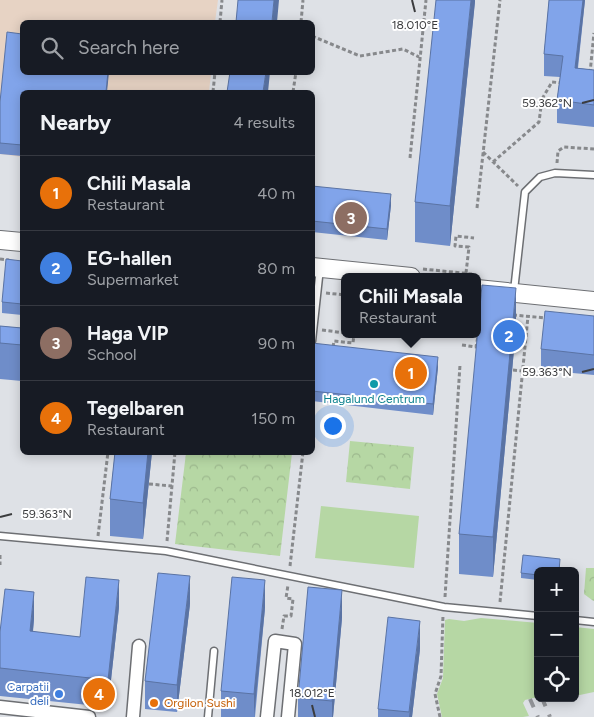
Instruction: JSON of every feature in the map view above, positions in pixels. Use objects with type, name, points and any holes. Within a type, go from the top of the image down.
[{"type":"street","points":[[0,240],[20,242]]},
{"type":"street","points":[[316,267],[417,273]]},
{"type":"street","points":[[481,283],[514,293],[594,301]]},
{"type":"street","points":[[267,717],[275,641],[295,644],[288,717]]},
{"type":"street","points":[[133,717],[139,646]]},
{"type":"street","points":[[0,707],[89,717]]},
{"type":"lane","points":[[514,293],[524,192],[540,177],[555,173],[594,175]]},
{"type":"lane","points":[[315,292],[316,267]]},
{"type":"lane","points":[[0,536],[166,551],[444,607],[534,616]]},
{"type":"lane","points":[[579,620],[594,622]]},
{"type":"lane","points":[[208,717],[214,651]]},
{"type":"path","points":[[220,20],[222,0]]},
{"type":"path","points":[[301,20],[303,0]]},
{"type":"path","points":[[410,158],[426,0]]},
{"type":"path","points":[[477,208],[500,0]]},
{"type":"path","points":[[590,77],[594,33]]},
{"type":"path","points":[[315,37],[360,56],[403,49],[419,57]]},
{"type":"path","points":[[213,90],[215,75]]},
{"type":"path","points":[[293,90],[296,75]]},
{"type":"path","points":[[493,162],[538,122],[542,99],[552,82],[570,84]]},
{"type":"path","points":[[555,173],[558,151],[564,147],[594,149]]},
{"type":"path","points":[[482,151],[524,192]]},
{"type":"path","points":[[417,273],[466,273],[469,247],[455,246],[456,236],[474,238]]},
{"type":"path","points":[[0,259],[15,260]]},
{"type":"path","points":[[511,314],[554,319]]},
{"type":"path","points":[[499,613],[528,316]]},
{"type":"path","points":[[315,329],[341,332]]},
{"type":"path","points":[[333,351],[334,341],[353,343],[354,338]]},
{"type":"path","points":[[462,345],[476,347],[478,338]]},
{"type":"path","points":[[444,607],[460,365]]},
{"type":"path","points":[[513,370],[523,371]]},
{"type":"path","points":[[97,545],[108,455]]},
{"type":"path","points":[[166,551],[175,455]]},
{"type":"path","points":[[289,576],[303,455]]},
{"type":"path","points":[[105,480],[110,480]]},
{"type":"path","points":[[149,484],[172,486]]},
{"type":"path","points":[[0,555],[0,565]]},
{"type":"path","points":[[284,616],[291,616],[293,599],[286,598]]},
{"type":"path","points":[[440,717],[435,694],[441,676],[442,620]]},
{"type":"shaded area","points":[[0,0],[218,0],[215,20],[20,20],[20,75],[211,75],[209,90],[20,90],[20,157],[0,154]]},
{"type":"green space","points":[[350,441],[414,447],[410,489],[346,482]]},
{"type":"green space","points":[[186,455],[292,455],[280,556],[175,544]]},
{"type":"green space","points":[[321,506],[419,516],[414,568],[315,558]]},
{"type":"green space","points":[[586,568],[594,568],[594,601],[584,594]]},
{"type":"green space","points":[[481,618],[534,623],[534,698],[525,700],[523,703],[529,716],[442,717],[437,694],[443,678],[445,620],[464,621]]},
{"type":"green space","points":[[579,627],[594,629],[594,692],[579,695]]},
{"type":"building","points":[[238,0],[274,0],[272,20],[236,20]]},
{"type":"building","points":[[436,0],[471,0],[450,206],[415,202]]},
{"type":"building","points":[[549,0],[583,0],[575,68],[594,70],[594,105],[557,100],[563,56],[544,54]]},
{"type":"building","points":[[7,32],[20,34],[20,75],[108,75],[106,90],[20,90],[20,145],[0,143],[0,102]]},
{"type":"building","points":[[230,75],[266,75],[263,90],[227,90]]},
{"type":"building","points":[[315,186],[391,194],[387,229],[315,221]]},
{"type":"building","points":[[6,259],[20,261],[20,304],[2,302]]},
{"type":"building","points":[[482,285],[516,288],[493,537],[459,534],[477,338],[481,338]]},
{"type":"building","points":[[545,311],[594,316],[594,355],[541,349]]},
{"type":"building","points":[[0,326],[20,328],[20,345],[0,343]]},
{"type":"building","name":"Hagalund Centrum","points":[[315,343],[438,357],[433,404],[315,391]]},
{"type":"building","points":[[115,455],[148,455],[143,503],[110,499]]},
{"type":"building","points":[[523,555],[560,559],[559,567],[534,567],[534,575],[521,573]]},
{"type":"building","points":[[158,573],[190,576],[177,685],[145,681]]},
{"type":"building","points":[[86,577],[119,580],[108,680],[0,668],[0,632],[5,589],[34,592],[30,631],[80,637]]},
{"type":"building","points":[[232,577],[265,580],[254,694],[221,691]]},
{"type":"building","points":[[308,587],[342,590],[332,701],[298,698]]},
{"type":"building","points":[[388,617],[420,621],[409,712],[378,709]]},
{"type":"railway","points":[[530,699],[538,717]]},
{"type":"railway","points":[[544,702],[550,717]]},
{"type":"place","name":"Haga VIP","points":[[351,218]]},
{"type":"place","name":"EG-hallen","points":[[509,336]]},
{"type":"place","name":"Chili Masala","points":[[411,373]]},
{"type":"place","name":"Hagalund Centrum","points":[[374,384]]},
{"type":"place","name":"Carpatii deli","points":[[59,694]]},
{"type":"place","name":"Tegelbaren","points":[[99,694]]},
{"type":"place","name":"Orgilon Sushi","points":[[154,703]]}]
